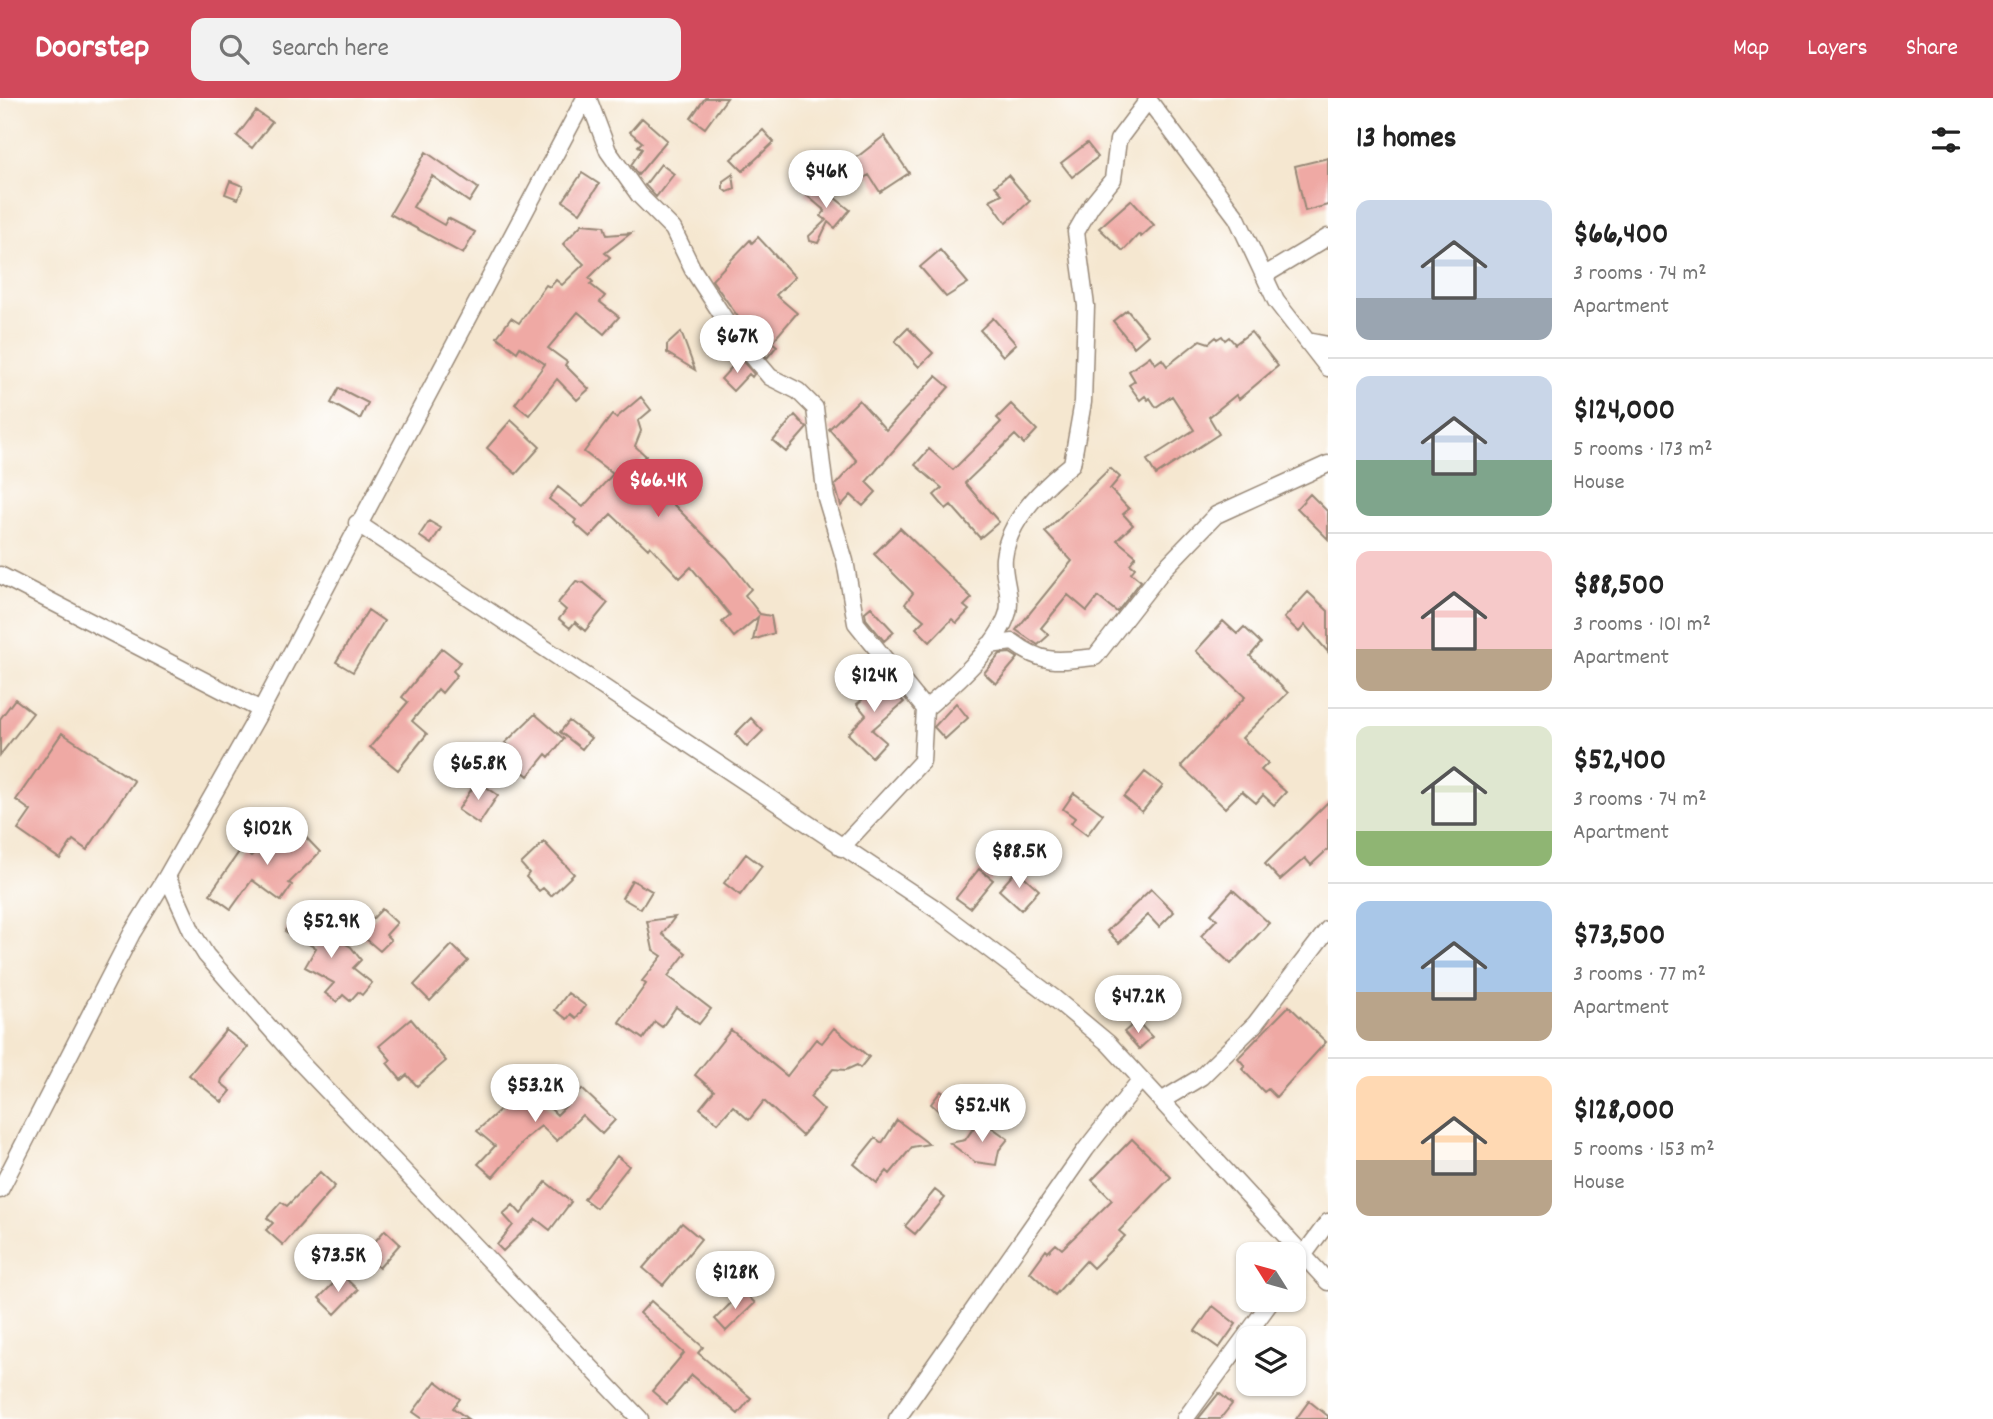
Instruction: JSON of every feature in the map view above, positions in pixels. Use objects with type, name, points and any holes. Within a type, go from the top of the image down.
[{"type":"street","points":[[0,1190],[132,933],[261,709],[357,523],[587,98]]},
{"type":"street","points":[[587,98],[608,151],[639,195],[673,229],[692,270],[737,338],[770,377],[798,391],[815,408],[826,498],[845,561],[856,623],[925,709],[922,761],[841,848]]},
{"type":"street","points":[[925,709],[961,679],[989,645],[1008,611],[1004,557],[1017,524],[1044,486],[1072,464],[1083,402],[1086,306],[1076,232],[1091,206],[1113,179],[1118,140],[1147,99],[1237,218],[1276,301],[1328,368]]},
{"type":"street","points":[[1265,275],[1328,237]]},
{"type":"street","points":[[1307,341],[1328,345]]},
{"type":"street","points":[[989,645],[1013,642],[1034,658],[1056,661],[1094,657],[1162,571],[1216,515],[1328,464]]},
{"type":"street","points":[[357,523],[936,909],[1054,998],[1108,1043],[1291,1242]]},
{"type":"street","points":[[0,575],[261,709]]},
{"type":"street","points":[[167,876],[193,934],[206,955],[297,1059],[640,1419]]},
{"type":"street","points":[[1161,1101],[1201,1077],[1255,1024],[1328,929]]},
{"type":"street","points":[[897,1419],[1086,1149],[1141,1079]]},
{"type":"street","points":[[1306,1251],[1328,1222]]},
{"type":"street","points":[[1306,1258],[1328,1282]]},
{"type":"street","points":[[1185,1419],[1263,1312]]},
{"type":"building","points":[[705,98],[727,98],[705,128],[691,118]]},
{"type":"building","points":[[256,111],[272,122],[252,148],[237,136]]},
{"type":"building","points":[[642,118],[667,140],[638,175],[631,165],[642,149],[638,146],[642,142],[630,132]]},
{"type":"building","points":[[763,130],[774,142],[743,171],[731,159]]},
{"type":"building","points":[[884,136],[909,173],[880,192],[869,175],[853,184],[842,169]]},
{"type":"building","points":[[1087,143],[1098,157],[1072,177],[1061,163]]},
{"type":"building","points":[[426,152],[478,188],[469,202],[432,176],[413,207],[444,225],[448,218],[475,232],[463,254],[390,214]]},
{"type":"building","points":[[1328,158],[1328,205],[1305,211],[1295,166]]},
{"type":"building","points":[[661,164],[674,174],[656,197],[645,185]]},
{"type":"building","points":[[582,173],[599,184],[580,213],[563,201]]},
{"type":"building","points":[[733,174],[735,189],[727,192],[723,189],[723,181]]},
{"type":"building","points":[[1008,175],[1030,201],[1006,223],[990,200],[1002,194],[995,186]]},
{"type":"building","points":[[230,181],[243,186],[238,199],[225,194]]},
{"type":"building","points":[[815,182],[850,210],[835,228],[828,222],[818,243],[810,241],[809,236],[826,220],[821,216],[825,211],[805,194]]},
{"type":"building","points":[[1131,200],[1154,225],[1141,237],[1139,234],[1123,251],[1099,228]]},
{"type":"building","points":[[582,224],[604,226],[607,235],[631,233],[605,253],[610,257],[589,278],[593,282],[590,284],[605,296],[600,302],[619,317],[604,334],[578,312],[548,348],[567,362],[565,365],[589,389],[577,400],[557,379],[529,415],[515,404],[545,364],[520,347],[517,352],[497,337],[511,318],[519,323],[546,285],[550,287],[556,280],[562,285],[584,264],[563,244]]},
{"type":"building","points":[[758,237],[795,277],[776,295],[797,313],[772,342],[777,346],[767,358],[712,280],[750,240],[752,243]]},
{"type":"building","points":[[940,250],[968,283],[946,297],[920,267]]},
{"type":"building","points":[[1127,310],[1148,335],[1134,347],[1113,321]]},
{"type":"building","points":[[993,318],[1016,344],[1003,356],[980,330]]},
{"type":"building","points":[[908,328],[933,353],[919,367],[895,341]]},
{"type":"building","points":[[681,332],[695,370],[667,353],[667,345]]},
{"type":"building","points":[[1251,332],[1278,366],[1239,399],[1236,395],[1209,417],[1219,434],[1156,475],[1147,460],[1194,430],[1172,396],[1156,407],[1150,398],[1148,400],[1145,396],[1140,400],[1129,385],[1135,381],[1129,371],[1150,356],[1155,364],[1162,359],[1167,366],[1200,340],[1209,343],[1222,336],[1225,340],[1229,337],[1235,344]]},
{"type":"building","points":[[740,358],[754,374],[752,377],[749,374],[733,391],[721,379]]},
{"type":"building","points":[[936,376],[949,387],[866,482],[876,492],[863,506],[851,495],[841,506],[835,485],[857,461],[829,429],[859,400],[886,430]]},
{"type":"building","points":[[339,388],[368,403],[360,419],[331,403]]},
{"type":"building","points":[[641,397],[651,410],[638,421],[641,431],[635,446],[646,456],[639,463],[674,497],[670,501],[727,558],[751,589],[745,595],[760,614],[771,616],[774,633],[753,640],[758,617],[734,637],[722,622],[730,615],[691,567],[680,578],[650,546],[648,549],[611,514],[590,537],[574,523],[576,520],[549,499],[558,487],[583,507],[613,474],[584,452],[612,415],[616,418]]},
{"type":"building","points":[[1011,404],[1037,430],[1024,444],[1015,435],[965,483],[999,522],[980,538],[951,505],[946,509],[934,495],[942,488],[915,465],[929,449],[953,470],[1001,422],[997,418]]},
{"type":"building","points":[[795,415],[807,428],[786,452],[773,441]]},
{"type":"building","points":[[511,420],[540,447],[516,474],[487,448]]},
{"type":"building","points":[[1110,468],[1120,477],[1110,489],[1129,509],[1123,514],[1133,525],[1117,540],[1136,556],[1130,564],[1135,568],[1131,573],[1141,581],[1117,612],[1098,597],[1087,611],[1068,595],[1041,628],[1049,635],[1038,645],[1016,630],[1072,561],[1045,532]]},
{"type":"building","points":[[1310,494],[1328,512],[1328,539],[1297,508]]},
{"type":"building","points":[[429,521],[441,528],[431,544],[419,536]]},
{"type":"building","points":[[900,528],[972,598],[964,606],[969,610],[957,623],[952,619],[930,642],[916,628],[924,620],[905,604],[913,593],[874,554]]},
{"type":"building","points":[[576,581],[584,583],[608,603],[585,631],[575,622],[570,628],[559,619],[566,610],[558,603]]},
{"type":"building","points":[[1308,592],[1328,611],[1328,652],[1305,625],[1299,632],[1284,618]]},
{"type":"building","points":[[871,607],[894,632],[884,641],[866,619],[865,612]]},
{"type":"building","points":[[368,610],[384,621],[353,672],[336,662]]},
{"type":"building","points":[[1223,621],[1237,634],[1244,627],[1261,643],[1250,656],[1288,693],[1242,738],[1268,763],[1261,770],[1286,792],[1274,805],[1263,795],[1256,803],[1242,791],[1225,808],[1181,766],[1245,697],[1196,651]]},
{"type":"building","points":[[442,648],[460,662],[453,671],[457,675],[442,693],[438,689],[412,721],[427,734],[398,770],[370,747],[408,702],[402,697]]},
{"type":"building","points":[[1010,653],[1018,658],[996,684],[984,673],[1000,654]]},
{"type":"building","points":[[877,676],[904,702],[872,730],[886,742],[872,757],[848,734],[866,715],[857,704],[862,700],[857,695]]},
{"type":"building","points":[[15,699],[33,713],[0,755],[0,719]]},
{"type":"building","points":[[956,703],[968,718],[945,739],[934,727]]},
{"type":"building","points":[[535,714],[564,739],[549,757],[546,754],[528,776],[503,754],[509,746],[505,743]]},
{"type":"building","points":[[751,718],[763,731],[747,747],[735,734]]},
{"type":"building","points":[[569,721],[591,738],[582,749],[560,732]]},
{"type":"building","points":[[62,733],[134,781],[87,850],[73,840],[60,859],[18,830],[31,811],[16,800]]},
{"type":"building","points":[[1145,772],[1163,786],[1142,812],[1124,797]]},
{"type":"building","points":[[477,781],[498,795],[479,824],[458,810]]},
{"type":"building","points":[[1074,793],[1103,814],[1087,835],[1071,823],[1075,818],[1063,809]]},
{"type":"building","points":[[1328,802],[1328,849],[1311,865],[1305,858],[1280,880],[1265,864]]},
{"type":"building","points":[[280,826],[288,835],[296,827],[320,852],[289,883],[292,885],[281,901],[252,880],[231,909],[210,894],[241,849],[251,856]]},
{"type":"building","points":[[544,842],[574,874],[551,896],[543,888],[539,891],[526,877],[529,873],[521,864]]},
{"type":"building","points":[[746,854],[762,866],[740,895],[724,883]]},
{"type":"building","points":[[979,869],[993,880],[970,908],[956,898]]},
{"type":"building","points":[[1017,870],[1039,890],[1021,910],[999,890]]},
{"type":"building","points":[[632,880],[652,891],[641,909],[622,898]]},
{"type":"building","points":[[1151,889],[1174,912],[1159,927],[1148,915],[1119,943],[1107,931]]},
{"type":"building","points":[[1233,890],[1269,923],[1231,964],[1201,936],[1217,919],[1211,914]]},
{"type":"building","points":[[382,909],[397,923],[386,935],[391,940],[380,951],[359,933]]},
{"type":"building","points":[[294,915],[351,947],[361,960],[353,968],[372,983],[362,995],[358,992],[350,1001],[343,995],[337,1002],[325,993],[334,983],[305,967],[316,948],[285,931]]},
{"type":"building","points":[[675,917],[662,934],[686,953],[668,976],[711,1009],[699,1024],[676,1007],[662,1027],[655,1022],[643,1039],[619,1022],[646,984],[642,981],[662,956],[653,950],[647,921]]},
{"type":"building","points":[[452,945],[468,961],[430,1001],[414,985]]},
{"type":"building","points":[[568,993],[586,1006],[576,1018],[571,1014],[567,1019],[555,1010]]},
{"type":"building","points":[[1289,1006],[1326,1042],[1276,1097],[1268,1089],[1264,1092],[1242,1069],[1245,1066],[1238,1058]]},
{"type":"building","points":[[411,1019],[446,1061],[417,1086],[407,1075],[401,1080],[387,1063],[391,1060],[379,1046]]},
{"type":"building","points":[[1137,1021],[1152,1037],[1139,1049],[1124,1032]]},
{"type":"building","points":[[834,1028],[869,1057],[860,1068],[857,1065],[846,1070],[833,1069],[810,1097],[824,1110],[802,1136],[764,1101],[749,1120],[733,1106],[718,1123],[700,1108],[714,1091],[695,1075],[731,1030],[787,1076],[816,1039],[822,1043]]},
{"type":"building","points":[[226,1030],[248,1047],[222,1079],[221,1083],[231,1091],[222,1102],[189,1075]]},
{"type":"building","points":[[582,1089],[615,1120],[602,1134],[582,1115],[557,1141],[541,1126],[526,1138],[493,1177],[478,1164],[495,1146],[477,1131],[521,1090],[529,1098],[534,1092],[557,1115]]},
{"type":"building","points":[[941,1091],[953,1101],[942,1114],[931,1104]]},
{"type":"building","points":[[980,1119],[1008,1139],[999,1150],[996,1165],[975,1162],[950,1143],[965,1140]]},
{"type":"building","points":[[897,1120],[929,1144],[912,1147],[890,1174],[887,1171],[877,1183],[854,1164],[875,1138],[882,1143]]},
{"type":"building","points":[[1132,1139],[1171,1177],[1119,1231],[1125,1236],[1093,1268],[1086,1261],[1055,1295],[1030,1272],[1046,1250],[1048,1252],[1056,1244],[1062,1249],[1112,1200],[1092,1180]]},
{"type":"building","points":[[617,1156],[629,1166],[596,1208],[584,1199]]},
{"type":"building","points":[[320,1172],[335,1186],[283,1245],[266,1230],[273,1223],[267,1218],[281,1202],[287,1206]]},
{"type":"building","points":[[546,1182],[571,1202],[550,1230],[536,1219],[503,1251],[497,1245],[513,1225],[503,1214],[513,1205],[521,1214]]},
{"type":"building","points":[[935,1190],[945,1198],[915,1234],[905,1226]]},
{"type":"building","points":[[682,1223],[701,1239],[663,1285],[643,1268]]},
{"type":"building","points":[[385,1230],[400,1244],[379,1268],[364,1254]]},
{"type":"building","points":[[342,1275],[358,1290],[335,1314],[319,1298]]},
{"type":"building","points":[[743,1291],[755,1303],[726,1331],[715,1319]]},
{"type":"building","points":[[651,1301],[703,1347],[698,1353],[751,1398],[738,1414],[692,1375],[667,1404],[652,1391],[684,1353],[640,1313]]},
{"type":"building","points":[[1213,1306],[1236,1324],[1219,1348],[1195,1331]]},
{"type":"building","points":[[436,1381],[460,1399],[453,1408],[468,1419],[423,1419],[413,1412]]},
{"type":"building","points":[[1219,1393],[1232,1404],[1220,1419],[1198,1419]]},
{"type":"building","points":[[1309,1401],[1328,1416],[1328,1419],[1296,1419]]}]
